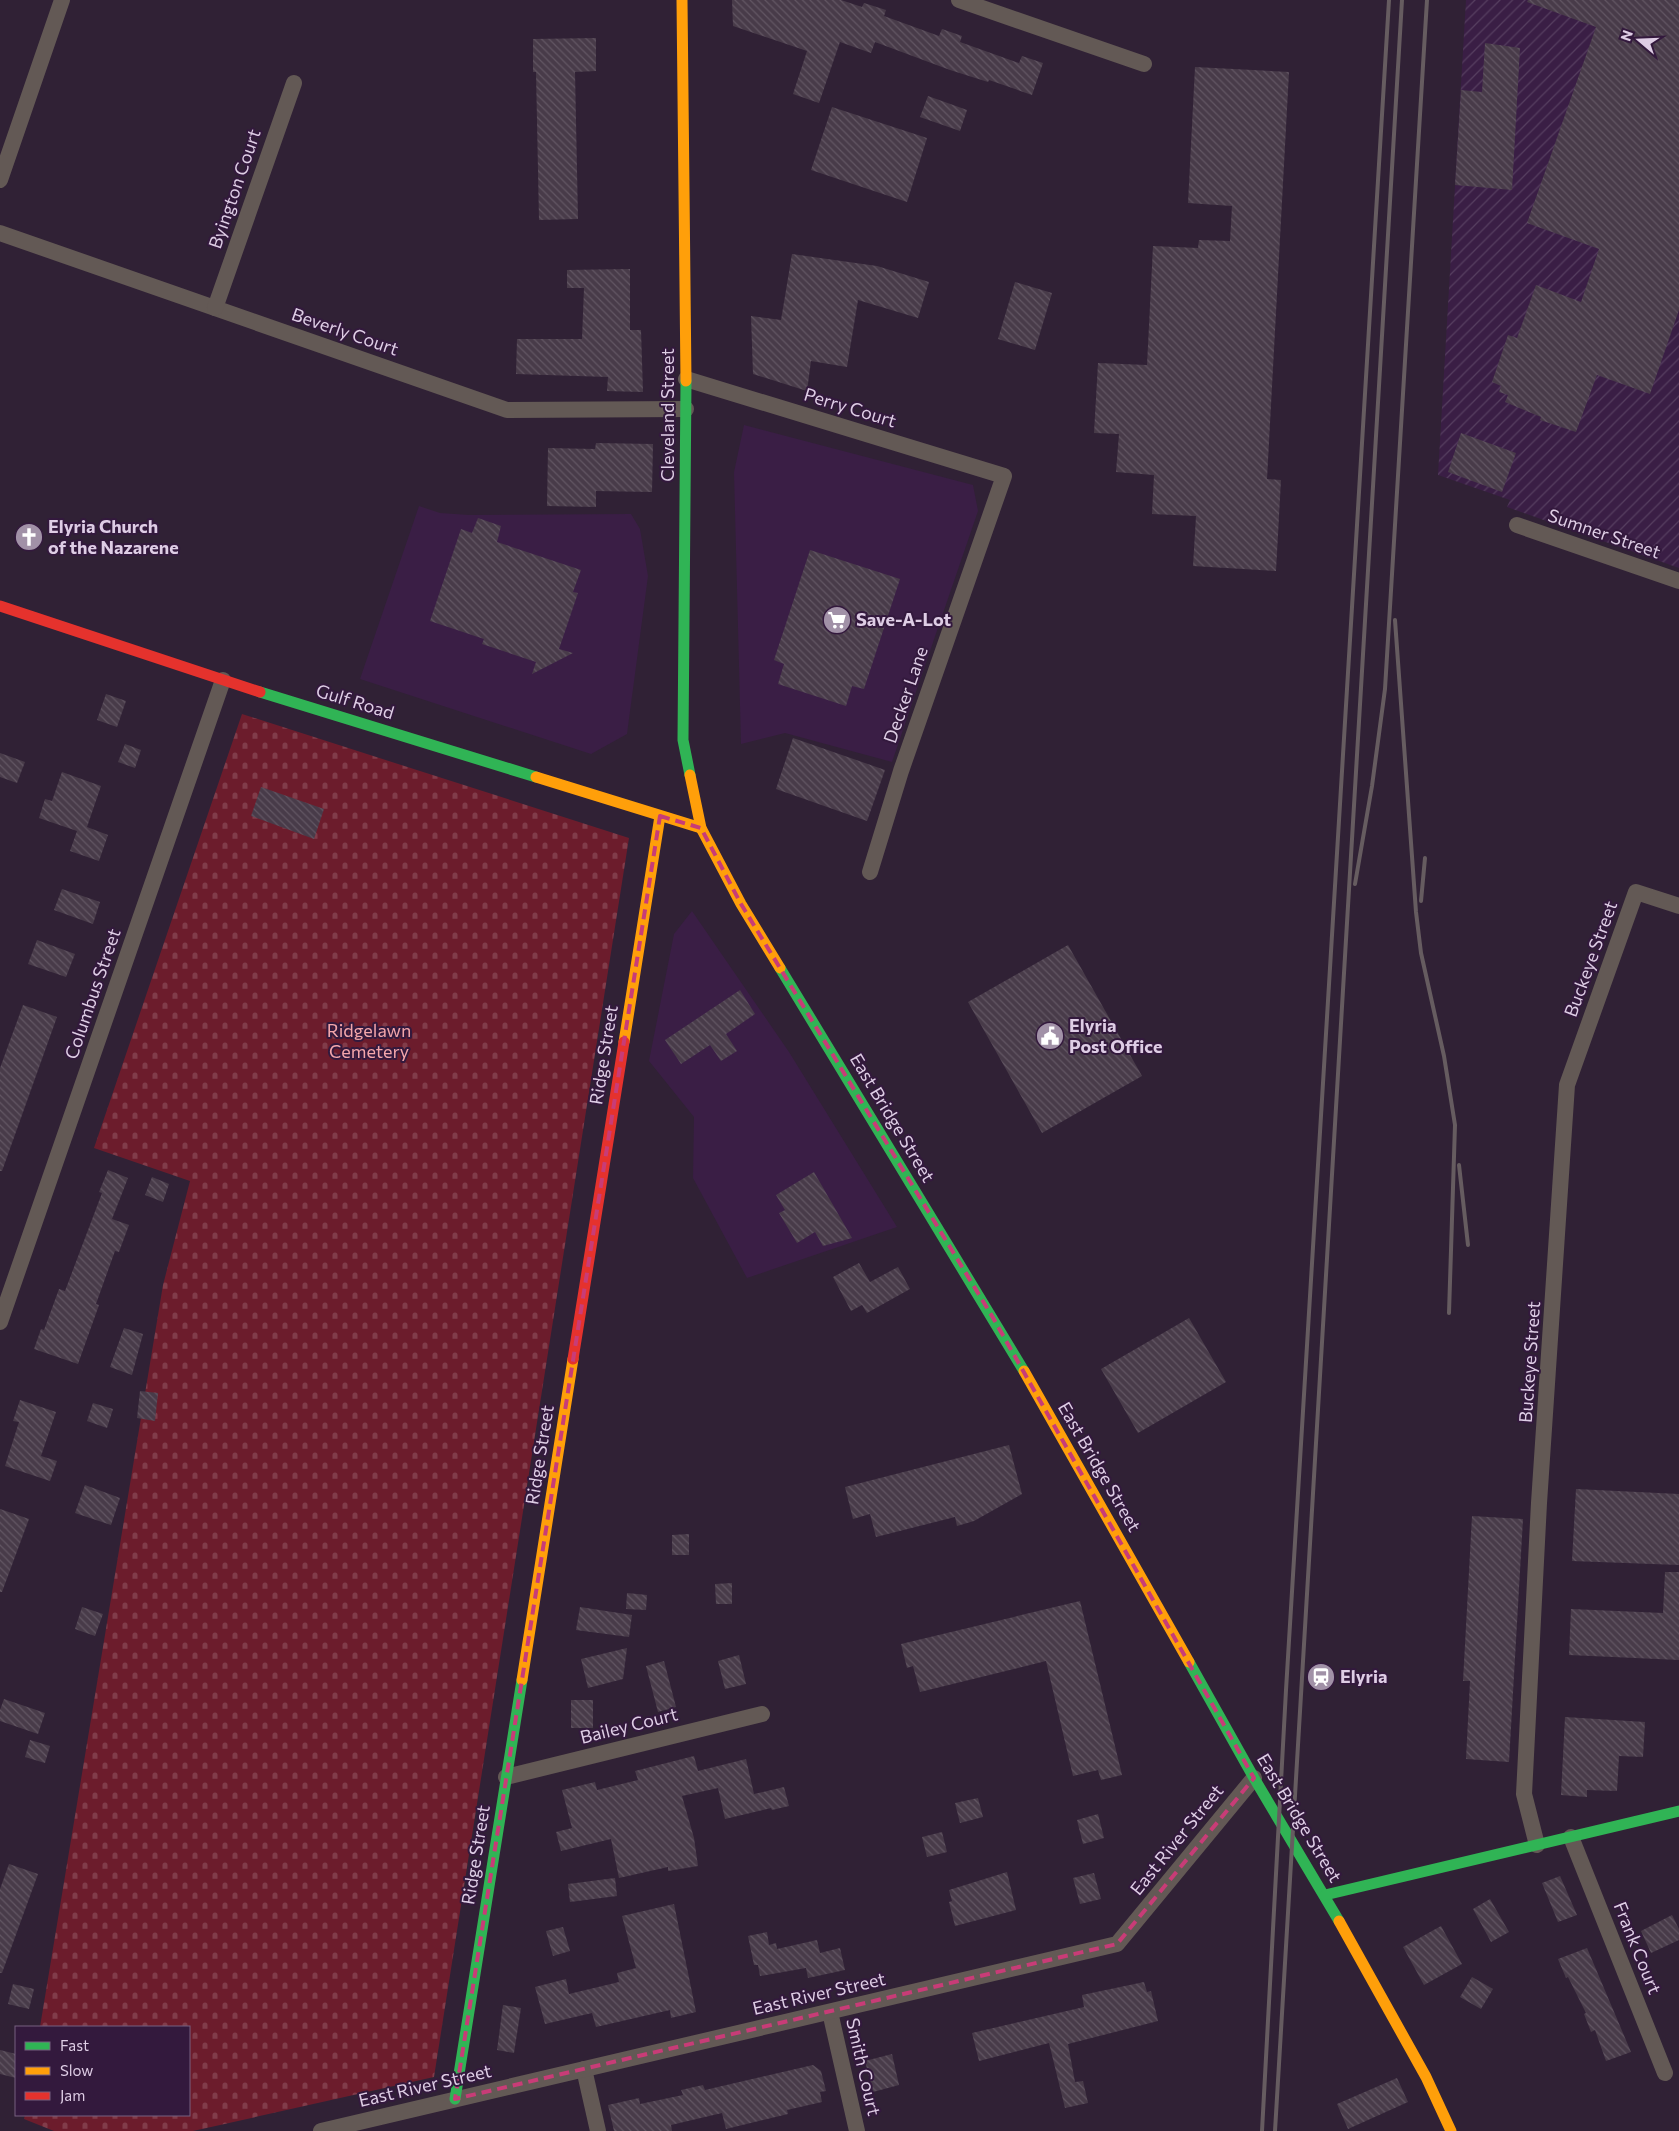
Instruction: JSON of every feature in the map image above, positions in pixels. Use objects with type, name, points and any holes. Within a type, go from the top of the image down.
[{"type":"street","points":[[0,180],[62,0]]},
{"type":"street","name":"Cleveland Street","points":[[682,0],[686,379],[683,740],[701,828]]},
{"type":"street","points":[[958,0],[1144,64]]},
{"type":"street","name":"Byington Court","points":[[215,308],[294,83]]},
{"type":"street","name":"Beverly Court","points":[[0,233],[507,410],[686,409]]},
{"type":"street","name":"Perry Court","points":[[686,379],[1004,476]]},
{"type":"street","name":"Decker Lane","points":[[870,872],[902,771],[1004,476]]},
{"type":"street","name":"Sumner Street","points":[[1517,525],[1679,581]]},
{"type":"street","name":"Gulf Road","points":[[0,606],[223,680],[701,828]]},
{"type":"street","name":"Columbus Street","points":[[0,1322],[223,680]]},
{"type":"street","name":"Ridge Street","points":[[455,2099],[660,816]]},
{"type":"street","name":"East Bridge Street","points":[[701,828],[741,904],[992,1316],[1254,1778],[1325,1895],[1426,2077],[1451,2131]]},
{"type":"street","name":"Buckeye Street","points":[[1537,1845],[1524,1794],[1525,1765],[1539,1513],[1567,1085],[1636,892],[1679,906]]},
{"type":"street","name":"Bailey Court","points":[[506,1777],[762,1714]]},
{"type":"street","name":"East River Street","points":[[321,2131],[382,2124],[455,2099],[1117,1944],[1254,1778]]},
{"type":"street","points":[[1325,1895],[1679,1811]]},
{"type":"street","name":"Frank Court","points":[[1571,1837],[1665,2073]]},
{"type":"street","name":"Smith Court","points":[[830,2012],[857,2131]]},
{"type":"street","points":[[584,2069],[598,2131]]},
{"type":"highlighted area","points":[[660,816],[701,828],[741,904],[992,1316],[1254,1778],[1117,1944],[455,2099],[506,1777]]},
{"type":"shaded area","points":[[1466,0],[1679,0],[1679,568],[1507,507],[1510,500],[1438,475]]},
{"type":"shaded area","points":[[744,425],[973,485],[978,511],[892,762],[785,733],[741,744],[734,472]]},
{"type":"shaded area","points":[[419,506],[440,513],[469,515],[631,514],[640,529],[648,576],[627,734],[591,754],[360,679]]},
{"type":"shaded area","points":[[692,911],[789,1052],[897,1227],[747,1278],[693,1178],[694,1117],[649,1061],[674,934]]},
{"type":"green space","name":"Ridgelawn Cemetery","points":[[242,714],[629,838],[434,2077],[193,2131],[54,2131],[24,2119],[25,2116],[190,2116],[190,2026],[40,2026],[163,1285],[190,1181],[94,1148]]},
{"type":"building","points":[[732,0],[841,0],[862,7],[864,3],[886,10],[884,16],[939,36],[942,29],[962,36],[960,42],[1019,63],[1022,56],[1043,63],[1032,95],[989,80],[988,82],[950,70],[875,42],[871,53],[840,42],[819,103],[793,94],[807,51],[733,26]]},
{"type":"building","points":[[1528,0],[1679,0],[1679,310],[1650,394],[1597,375],[1576,432],[1540,420],[1541,417],[1505,402],[1508,395],[1499,392],[1501,386],[1492,382],[1508,335],[1517,338],[1536,285],[1581,302],[1599,249],[1527,223],[1596,27],[1527,2]]},
{"type":"building","points":[[596,38],[596,71],[575,72],[578,219],[539,220],[536,72],[533,72],[533,39]]},
{"type":"building","points":[[1485,43],[1520,48],[1512,190],[1455,185],[1461,90],[1482,92]]},
{"type":"building","points":[[1195,67],[1289,72],[1267,479],[1281,480],[1276,571],[1193,566],[1196,516],[1152,514],[1154,475],[1116,472],[1119,434],[1094,433],[1098,363],[1147,365],[1153,246],[1198,248],[1199,240],[1230,241],[1232,206],[1188,203]]},
{"type":"building","points":[[928,96],[967,110],[960,131],[920,117]]},
{"type":"building","points":[[832,107],[927,138],[907,202],[811,170]]},
{"type":"building","points":[[792,254],[877,266],[929,282],[918,318],[858,300],[847,367],[811,361],[807,391],[753,374],[751,316],[781,320]]},
{"type":"building","points":[[630,269],[630,330],[641,330],[643,392],[607,391],[608,377],[516,374],[517,339],[582,339],[584,288],[567,288],[567,270]]},
{"type":"building","points":[[1015,282],[1052,293],[1035,350],[998,339]]},
{"type":"building","points":[[1461,433],[1516,453],[1502,492],[1448,472]]},
{"type":"building","points":[[596,443],[653,444],[652,492],[596,491],[596,507],[547,506],[548,448],[595,449]]},
{"type":"building","points":[[478,518],[501,526],[497,542],[581,570],[573,592],[578,593],[559,649],[573,653],[532,674],[536,662],[482,644],[484,639],[430,621],[461,529],[472,533]]},
{"type":"building","name":"Save-A-Lot","points":[[810,550],[900,579],[864,689],[852,686],[846,706],[778,684],[784,664],[774,660]]},
{"type":"building","points":[[106,694],[126,701],[117,727],[97,720]]},
{"type":"building","points":[[793,738],[885,770],[867,821],[776,789]]},
{"type":"building","points":[[125,744],[141,750],[135,768],[118,762]]},
{"type":"building","points":[[0,753],[25,762],[17,783],[0,777]]},
{"type":"building","points":[[62,772],[101,786],[87,827],[108,835],[99,861],[70,851],[77,831],[39,818],[45,799],[52,801]]},
{"type":"building","points":[[261,787],[324,809],[314,839],[251,816]]},
{"type":"building","points":[[62,889],[100,902],[93,924],[54,910]]},
{"type":"building","points":[[37,940],[75,954],[66,977],[28,964]]},
{"type":"building","points":[[1068,945],[1142,1076],[1042,1133],[968,1002]]},
{"type":"building","points":[[740,990],[755,1014],[726,1034],[737,1051],[721,1061],[710,1045],[681,1064],[665,1040]]},
{"type":"building","points":[[23,1005],[57,1017],[2,1171],[0,1171],[0,1068]]},
{"type":"building","points":[[108,1170],[128,1178],[112,1219],[129,1225],[119,1252],[115,1251],[96,1304],[99,1305],[78,1364],[34,1349],[41,1329],[44,1330],[59,1289],[65,1291],[102,1193],[99,1192]]},
{"type":"building","points":[[814,1172],[852,1238],[823,1246],[815,1232],[797,1243],[779,1213],[785,1210],[776,1195]]},
{"type":"building","points":[[152,1177],[169,1184],[163,1202],[145,1195]]},
{"type":"building","points":[[859,1263],[870,1282],[898,1267],[910,1289],[867,1313],[862,1305],[851,1311],[833,1277]]},
{"type":"building","points":[[1189,1318],[1226,1382],[1138,1433],[1101,1369]]},
{"type":"building","points":[[124,1328],[143,1334],[132,1375],[110,1367]]},
{"type":"building","points":[[140,1391],[158,1393],[155,1421],[137,1418]]},
{"type":"building","points":[[20,1400],[56,1412],[41,1456],[57,1461],[50,1481],[5,1466],[19,1422],[13,1421]]},
{"type":"building","points":[[93,1403],[113,1409],[107,1428],[87,1421]]},
{"type":"building","points":[[1009,1445],[1022,1494],[974,1521],[957,1526],[955,1517],[876,1537],[870,1514],[853,1519],[845,1487]]},
{"type":"building","points":[[85,1485],[120,1498],[111,1525],[75,1513]]},
{"type":"building","points":[[1576,1489],[1679,1494],[1679,1565],[1572,1561]]},
{"type":"building","points":[[0,1509],[29,1519],[2,1592],[0,1592]]},
{"type":"building","points":[[1472,1516],[1523,1519],[1509,1762],[1466,1759],[1470,1681],[1463,1681]]},
{"type":"building","points":[[689,1534],[689,1555],[672,1555],[672,1535]]},
{"type":"building","points":[[1665,1572],[1679,1572],[1679,1660],[1569,1655],[1571,1609],[1663,1613]]},
{"type":"building","points":[[732,1583],[732,1604],[716,1604],[715,1584]]},
{"type":"building","points":[[627,1593],[647,1595],[646,1610],[626,1609]]},
{"type":"building","points":[[1080,1601],[1122,1775],[1101,1780],[1098,1770],[1073,1776],[1046,1661],[920,1692],[913,1666],[907,1668],[901,1644]]},
{"type":"building","points":[[82,1607],[103,1614],[95,1636],[75,1629]]},
{"type":"building","points":[[580,1607],[632,1615],[629,1637],[576,1630]]},
{"type":"building","points":[[627,1648],[623,1679],[588,1688],[581,1659]]},
{"type":"building","points":[[739,1655],[746,1684],[725,1689],[718,1661]]},
{"type":"building","points":[[664,1661],[676,1707],[658,1712],[646,1666]]},
{"type":"building","points":[[4,1699],[45,1713],[38,1734],[0,1721],[0,1710]]},
{"type":"building","points":[[571,1700],[593,1700],[593,1728],[571,1728]]},
{"type":"building","points":[[1565,1717],[1645,1722],[1643,1757],[1619,1756],[1617,1791],[1587,1790],[1587,1797],[1561,1795]]},
{"type":"building","points":[[30,1740],[50,1746],[45,1763],[25,1757]]},
{"type":"building","points":[[694,1756],[698,1771],[746,1759],[754,1794],[784,1787],[789,1806],[772,1810],[771,1808],[725,1819],[718,1788],[682,1796],[694,1838],[698,1866],[668,1871],[668,1867],[619,1878],[611,1839],[561,1851],[556,1832],[572,1828],[562,1790],[595,1782],[597,1790],[638,1780],[635,1771]]},
{"type":"building","points":[[978,1798],[983,1817],[960,1823],[955,1803]]},
{"type":"building","points":[[1098,1814],[1104,1838],[1083,1844],[1077,1820]]},
{"type":"building","points":[[942,1832],[947,1852],[927,1857],[922,1837]]},
{"type":"building","points":[[9,1864],[38,1874],[2,1973],[0,1973],[0,1889]]},
{"type":"building","points":[[1007,1872],[1016,1910],[955,1926],[949,1902],[952,1901],[949,1890]]},
{"type":"building","points":[[1094,1873],[1101,1899],[1080,1904],[1073,1878]]},
{"type":"building","points":[[1560,1876],[1577,1915],[1558,1922],[1542,1883]]},
{"type":"building","points":[[615,1878],[617,1896],[570,1902],[568,1884]]},
{"type":"building","points":[[1490,1899],[1509,1932],[1491,1942],[1473,1909]]},
{"type":"building","points":[[674,1904],[696,2012],[671,2018],[670,2010],[596,2027],[592,2013],[545,2024],[535,1987],[566,1979],[569,1994],[619,1982],[617,1973],[636,1968],[622,1916]]},
{"type":"building","points":[[1672,1915],[1679,1929],[1679,1940],[1651,1953],[1641,1931]]},
{"type":"building","points":[[1441,1926],[1462,1964],[1424,1985],[1403,1947]]},
{"type":"building","points":[[563,1927],[570,1951],[553,1956],[546,1931]]},
{"type":"building","points":[[767,1932],[769,1945],[776,1943],[777,1949],[817,1940],[820,1953],[840,1948],[845,1970],[808,1978],[806,1968],[760,1976],[758,1965],[754,1965],[748,1936]]},
{"type":"building","points":[[1587,1948],[1631,2052],[1606,2061],[1595,2030],[1591,2032],[1584,2014],[1586,2013],[1568,1977],[1566,1978],[1558,1959]]},
{"type":"building","points":[[1472,1977],[1493,1989],[1481,2009],[1460,1997]]},
{"type":"building","points":[[1144,1982],[1147,1992],[1151,1991],[1158,2021],[1068,2044],[1075,2082],[1083,2081],[1088,2103],[1065,2108],[1049,2043],[979,2061],[972,2033],[1084,2007],[1082,1995]]},
{"type":"building","points":[[13,1984],[34,1989],[29,2009],[8,2004]]},
{"type":"building","points":[[503,2005],[521,2008],[514,2053],[497,2050]]},
{"type":"building","points":[[0,2050],[15,2054],[15,2078],[0,2074]]},
{"type":"building","points":[[892,2054],[899,2085],[873,2092],[865,2061]]},
{"type":"building","points":[[813,2065],[821,2071],[826,2091],[820,2092],[822,2102],[787,2110],[788,2114],[726,2129],[722,2113],[671,2125],[672,2131],[614,2131],[608,2105],[639,2098],[640,2104],[683,2095],[681,2090],[703,2085],[705,2090]]},
{"type":"building","points":[[1397,2078],[1408,2102],[1348,2129],[1337,2104]]},
{"type":"railway","points":[[1262,2131],[1286,1690],[1389,0]]},
{"type":"railway","points":[[1275,2131],[1402,0]]},
{"type":"railway","points":[[1355,884],[1372,786],[1385,689],[1427,0]]},
{"type":"railway","points":[[1395,620],[1416,912],[1421,953],[1444,1056],[1455,1125],[1449,1313]]},
{"type":"railway","points":[[1421,901],[1425,858]]},
{"type":"railway","points":[[1459,1165],[1468,1245]]},
{"type":"traffic: fast","points":[[686,381],[683,740],[690,775]]},
{"type":"traffic: fast","points":[[260,692],[536,777]]},
{"type":"traffic: fast","points":[[780,968],[1024,1371]]},
{"type":"traffic: fast","points":[[1189,1662],[1254,1778],[1339,1921]]},
{"type":"traffic: fast","points":[[455,2099],[522,1680]]},
{"type":"traffic: fast","points":[[1325,1895],[1679,1811]]},
{"type":"traffic: slow","points":[[682,0],[686,381]]},
{"type":"traffic: slow","points":[[690,775],[701,828],[741,904],[780,968]]},
{"type":"traffic: slow","points":[[536,777],[701,828]]},
{"type":"traffic: slow","points":[[624,1042],[660,816]]},
{"type":"traffic: slow","points":[[522,1680],[573,1359]]},
{"type":"traffic: slow","points":[[1024,1371],[1189,1662]]},
{"type":"traffic: slow","points":[[1339,1921],[1426,2077],[1451,2131]]},
{"type":"traffic: jam","points":[[0,606],[260,692]]},
{"type":"traffic: jam","points":[[573,1359],[624,1042]]},
{"type":"place","name":"Elyria Church of the Nazarene","points":[[29,537]]},
{"type":"place","name":"Save-A-Lot","points":[[837,620]]},
{"type":"place","name":"Elyria Post Office","points":[[1050,1036]]},
{"type":"place","name":"Elyria","points":[[1321,1677]]}]
